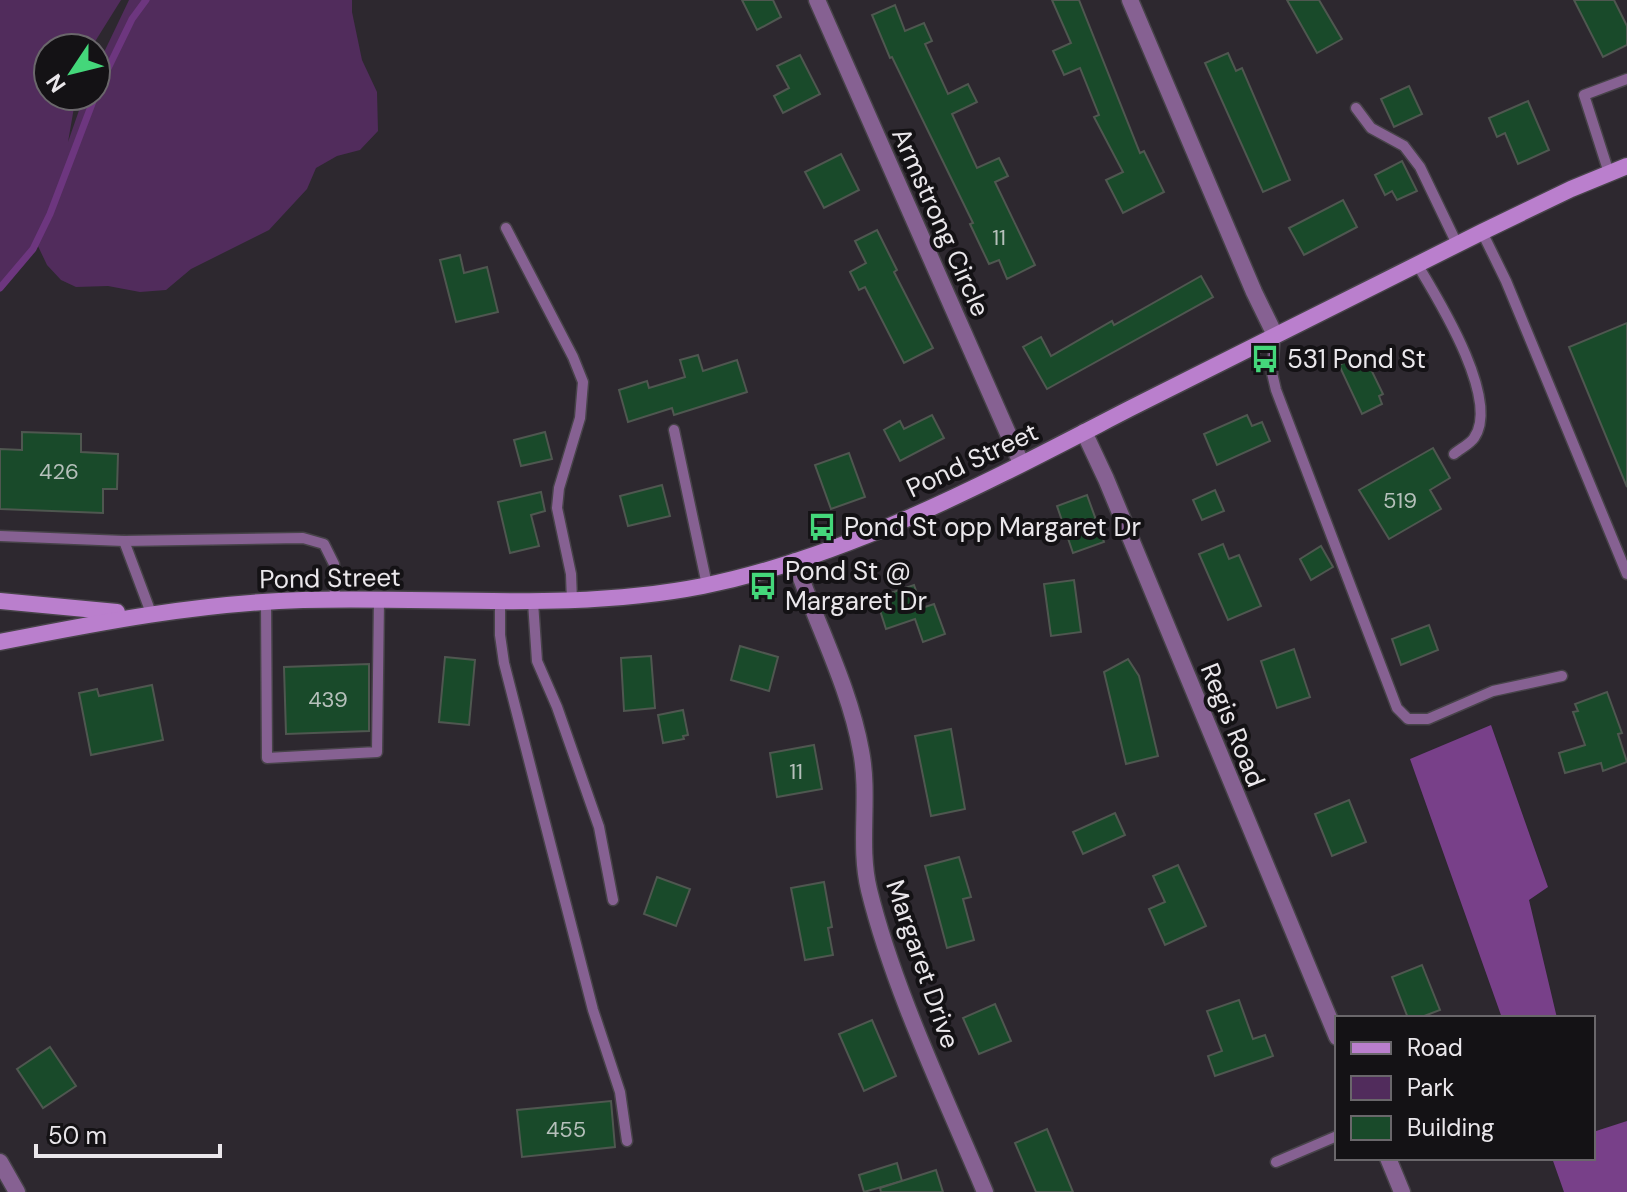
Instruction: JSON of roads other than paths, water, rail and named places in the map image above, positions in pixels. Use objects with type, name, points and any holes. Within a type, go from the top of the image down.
[{"type":"main road","name":"Pond Street","points":[[0,642],[151,613],[266,602],[533,602],[650,595],[707,585],[795,561],[887,526],[1021,463],[1457,244],[1627,166]]},
{"type":"main road","points":[[0,601],[151,613]]},
{"type":"street","name":"Armstrong Circle","points":[[817,0],[1021,463]]},
{"type":"street","points":[[1130,0],[1275,335]]},
{"type":"street","name":"Regis Road","points":[[1084,432],[1335,1032]]},
{"type":"street","name":"Margaret Drive","points":[[795,561],[857,732],[865,787],[865,866],[875,910],[902,991],[985,1192]]},
{"type":"street","points":[[1389,1160],[1402,1192]]},
{"type":"street","points":[[0,1162],[17,1192]]},
{"type":"lane","points":[[1609,173],[1584,95],[1627,79]]},
{"type":"lane","points":[[1356,108],[1371,128],[1404,146],[1420,167],[1457,244]]},
{"type":"lane","points":[[506,228],[583,382],[580,418],[559,488],[557,508],[571,574],[572,601]]},
{"type":"lane","points":[[1482,232],[1506,281],[1627,574]]},
{"type":"lane","points":[[1417,264],[1454,327],[1482,403],[1475,437],[1454,454]]},
{"type":"lane","points":[[1275,335],[1272,373],[1276,390],[1397,708],[1408,719],[1428,719],[1493,691],[1562,676]]},
{"type":"lane","points":[[674,430],[707,585]]},
{"type":"lane","points":[[0,536],[124,541],[303,538],[324,544],[334,564],[335,600]]},
{"type":"lane","points":[[124,541],[151,613]]},
{"type":"lane","points":[[266,602],[267,758],[377,752],[379,600]]},
{"type":"lane","points":[[500,602],[504,663],[593,1010],[620,1092],[627,1141]]},
{"type":"lane","points":[[533,602],[537,661],[557,707],[599,827],[613,900]]},
{"type":"lane","points":[[1276,1162],[1335,1137]]},
{"type":"waterway","points":[[112,60],[132,19],[146,0]]},
{"type":"waterway","points":[[0,288],[33,249],[50,214],[89,112]]},
{"type":"place","name":"531 Pond St","points":[[1265,359]]},
{"type":"place","name":"Pond St opp Margaret Dr","points":[[822,527]]},
{"type":"place","name":"Pond St @ Margaret Dr","points":[[763,586]]}]
